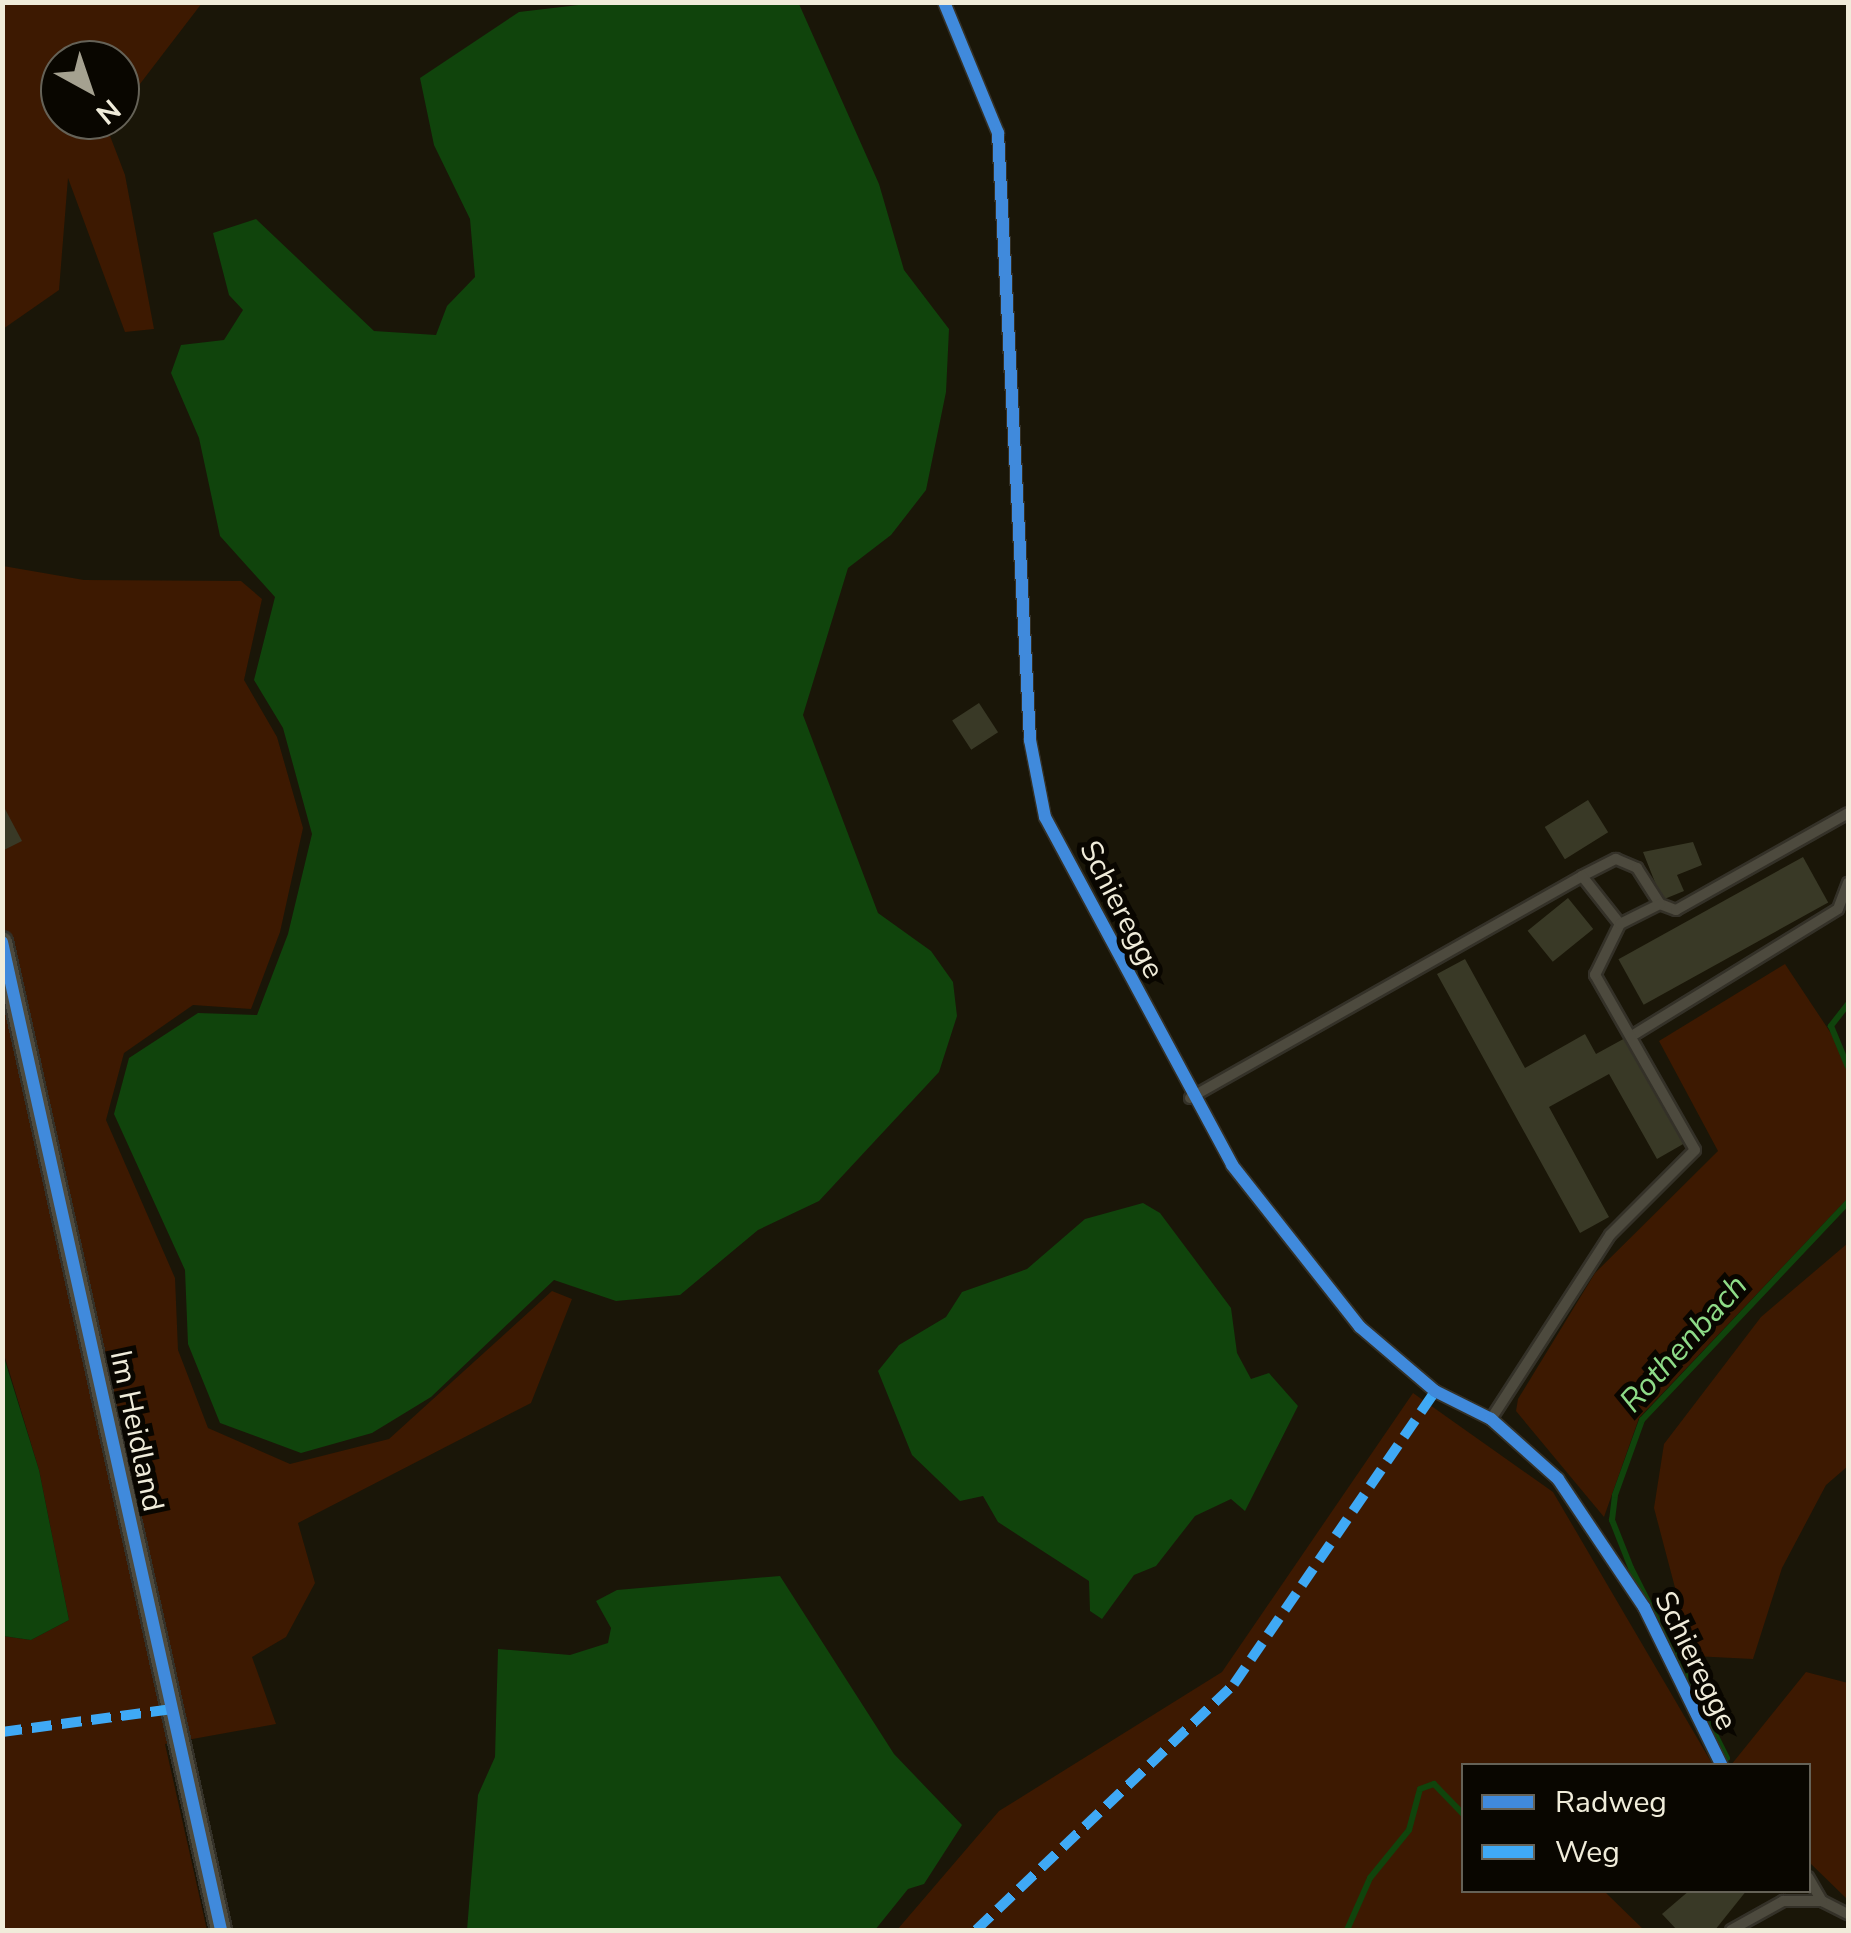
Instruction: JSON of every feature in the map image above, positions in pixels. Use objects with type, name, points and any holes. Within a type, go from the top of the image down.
[{"type":"street","name":"Im Heidland","points":[[2,942],[221,1930]]},
{"type":"lane","name":"Schieregge","points":[[944,2],[998,133],[1030,740],[1045,817],[1190,1098],[1287,1241],[1360,1327],[1435,1391],[1492,1419],[1558,1479],[1633,1591],[1720,1763]]},
{"type":"lane","points":[[1190,1098],[1616,859],[1637,868],[1660,904],[1676,910],[1848,813]]},
{"type":"lane","points":[[1582,876],[1620,924]]},
{"type":"lane","points":[[1635,1034],[1838,910],[1848,883]]},
{"type":"lane","points":[[1492,1419],[1610,1235],[1695,1150],[1635,1034],[1594,975],[1620,924],[1660,904]]},
{"type":"lane","points":[[1811,1883],[1822,1901]]},
{"type":"lane","points":[[1730,1930],[1783,1901],[1822,1901],[1848,1914]]},
{"type":"shaded area","points":[[3,2],[202,3],[140,84],[140,40],[40,40],[40,140],[112,140],[125,175],[154,329],[125,332],[68,178],[59,290],[3,329]]},
{"type":"shaded area","points":[[604,2],[799,4],[879,184],[904,270],[949,329],[946,392],[926,490],[891,535],[848,568],[803,715],[878,913],[931,951],[953,982],[957,1016],[939,1072],[819,1201],[758,1230],[680,1295],[616,1301],[554,1280],[431,1397],[372,1433],[301,1453],[220,1423],[188,1344],[185,1270],[114,1114],[129,1058],[198,1013],[257,1015],[288,934],[312,834],[283,728],[254,680],[275,597],[220,536],[199,438],[171,373],[181,345],[224,340],[243,310],[229,295],[213,233],[256,219],[374,331],[436,335],[447,306],[475,277],[470,219],[434,145],[420,78],[519,12]]},
{"type":"shaded area","points":[[3,566],[84,580],[241,581],[262,599],[244,680],[277,737],[303,828],[280,932],[251,1009],[193,1005],[124,1053],[106,1120],[175,1278],[178,1350],[208,1428],[290,1464],[389,1439],[552,1291],[572,1299],[531,1403],[298,1523],[315,1583],[286,1637],[252,1657],[276,1724],[165,1744],[207,1930],[3,1930],[2,1636],[31,1640],[69,1620],[39,1470],[3,1351]]},
{"type":"shaded area","points":[[1785,964],[1848,1059],[1848,1198],[1639,1418],[1604,1517],[1516,1411],[1518,1399],[1595,1273],[1718,1151],[1659,1041]]},
{"type":"shaded area","points":[[1143,1203],[1160,1213],[1231,1308],[1237,1353],[1251,1379],[1269,1373],[1298,1406],[1245,1511],[1231,1499],[1195,1516],[1156,1566],[1134,1575],[1102,1619],[1090,1611],[1089,1581],[998,1522],[983,1496],[960,1501],[912,1455],[878,1371],[899,1345],[946,1317],[962,1292],[1027,1269],[1085,1219]]},
{"type":"shaded area","points":[[1848,1243],[1848,1466],[1826,1485],[1782,1568],[1753,1659],[1693,1656],[1654,1508],[1664,1444],[1761,1317]]},
{"type":"shaded area","points":[[2,1351],[39,1470],[69,1620],[31,1640],[3,1636]]},
{"type":"shaded area","points":[[1413,1393],[1553,1492],[1712,1763],[1461,1763],[1461,1893],[1606,1893],[1644,1930],[897,1930],[999,1811],[1222,1672]]},
{"type":"shaded area","points":[[780,1576],[894,1754],[962,1825],[924,1884],[908,1889],[875,1930],[467,1930],[478,1795],[495,1757],[498,1649],[570,1655],[608,1643],[611,1628],[596,1601],[617,1590]]},
{"type":"shaded area","points":[[1806,1672],[1848,1683],[1848,1900],[1811,1864],[1811,1763],[1733,1763]]},
{"type":"building","points":[[979,703],[998,732],[971,750],[952,720]]},
{"type":"building","points":[[1588,800],[1608,832],[1565,859],[1545,827]]},
{"type":"building","points":[[5,809],[22,841],[2,851],[2,810]]},
{"type":"building","points":[[1693,842],[1702,865],[1677,875],[1684,891],[1662,900],[1643,852]]},
{"type":"building","points":[[1803,857],[1828,902],[1644,1005],[1618,959]]},
{"type":"building","points":[[1568,898],[1593,929],[1553,962],[1528,931]]},
{"type":"building","points":[[1465,959],[1525,1068],[1585,1034],[1596,1054],[1627,1037],[1685,1143],[1657,1159],[1609,1074],[1549,1107],[1609,1217],[1580,1233],[1437,974]]},
{"type":"building","points":[[1686,1893],[1745,1893],[1715,1930],[1677,1930],[1662,1914]]},
{"type":"waterway","name":"Rothenbach","points":[[1848,1004],[1831,1026],[1848,1067]]},
{"type":"waterway","name":"Rothenbach","points":[[1727,1758],[1631,1568],[1612,1520],[1615,1495],[1642,1420],[1848,1202]]},
{"type":"waterway","name":"Rothenbach","points":[[1347,1930],[1370,1878],[1409,1830],[1420,1789],[1434,1784],[1461,1812]]},
{"type":"marked path","points":[[976,1930],[1234,1684],[1435,1391]]},
{"type":"marked path","points":[[2,1732],[172,1709]]},
{"type":"cycle path","points":[[944,2],[998,133],[1030,740],[1045,817],[1232,1165],[1360,1327],[1435,1391],[1491,1419],[1558,1479],[1644,1607],[1721,1763]]},
{"type":"cycle path","points":[[2,942],[221,1930]]}]
